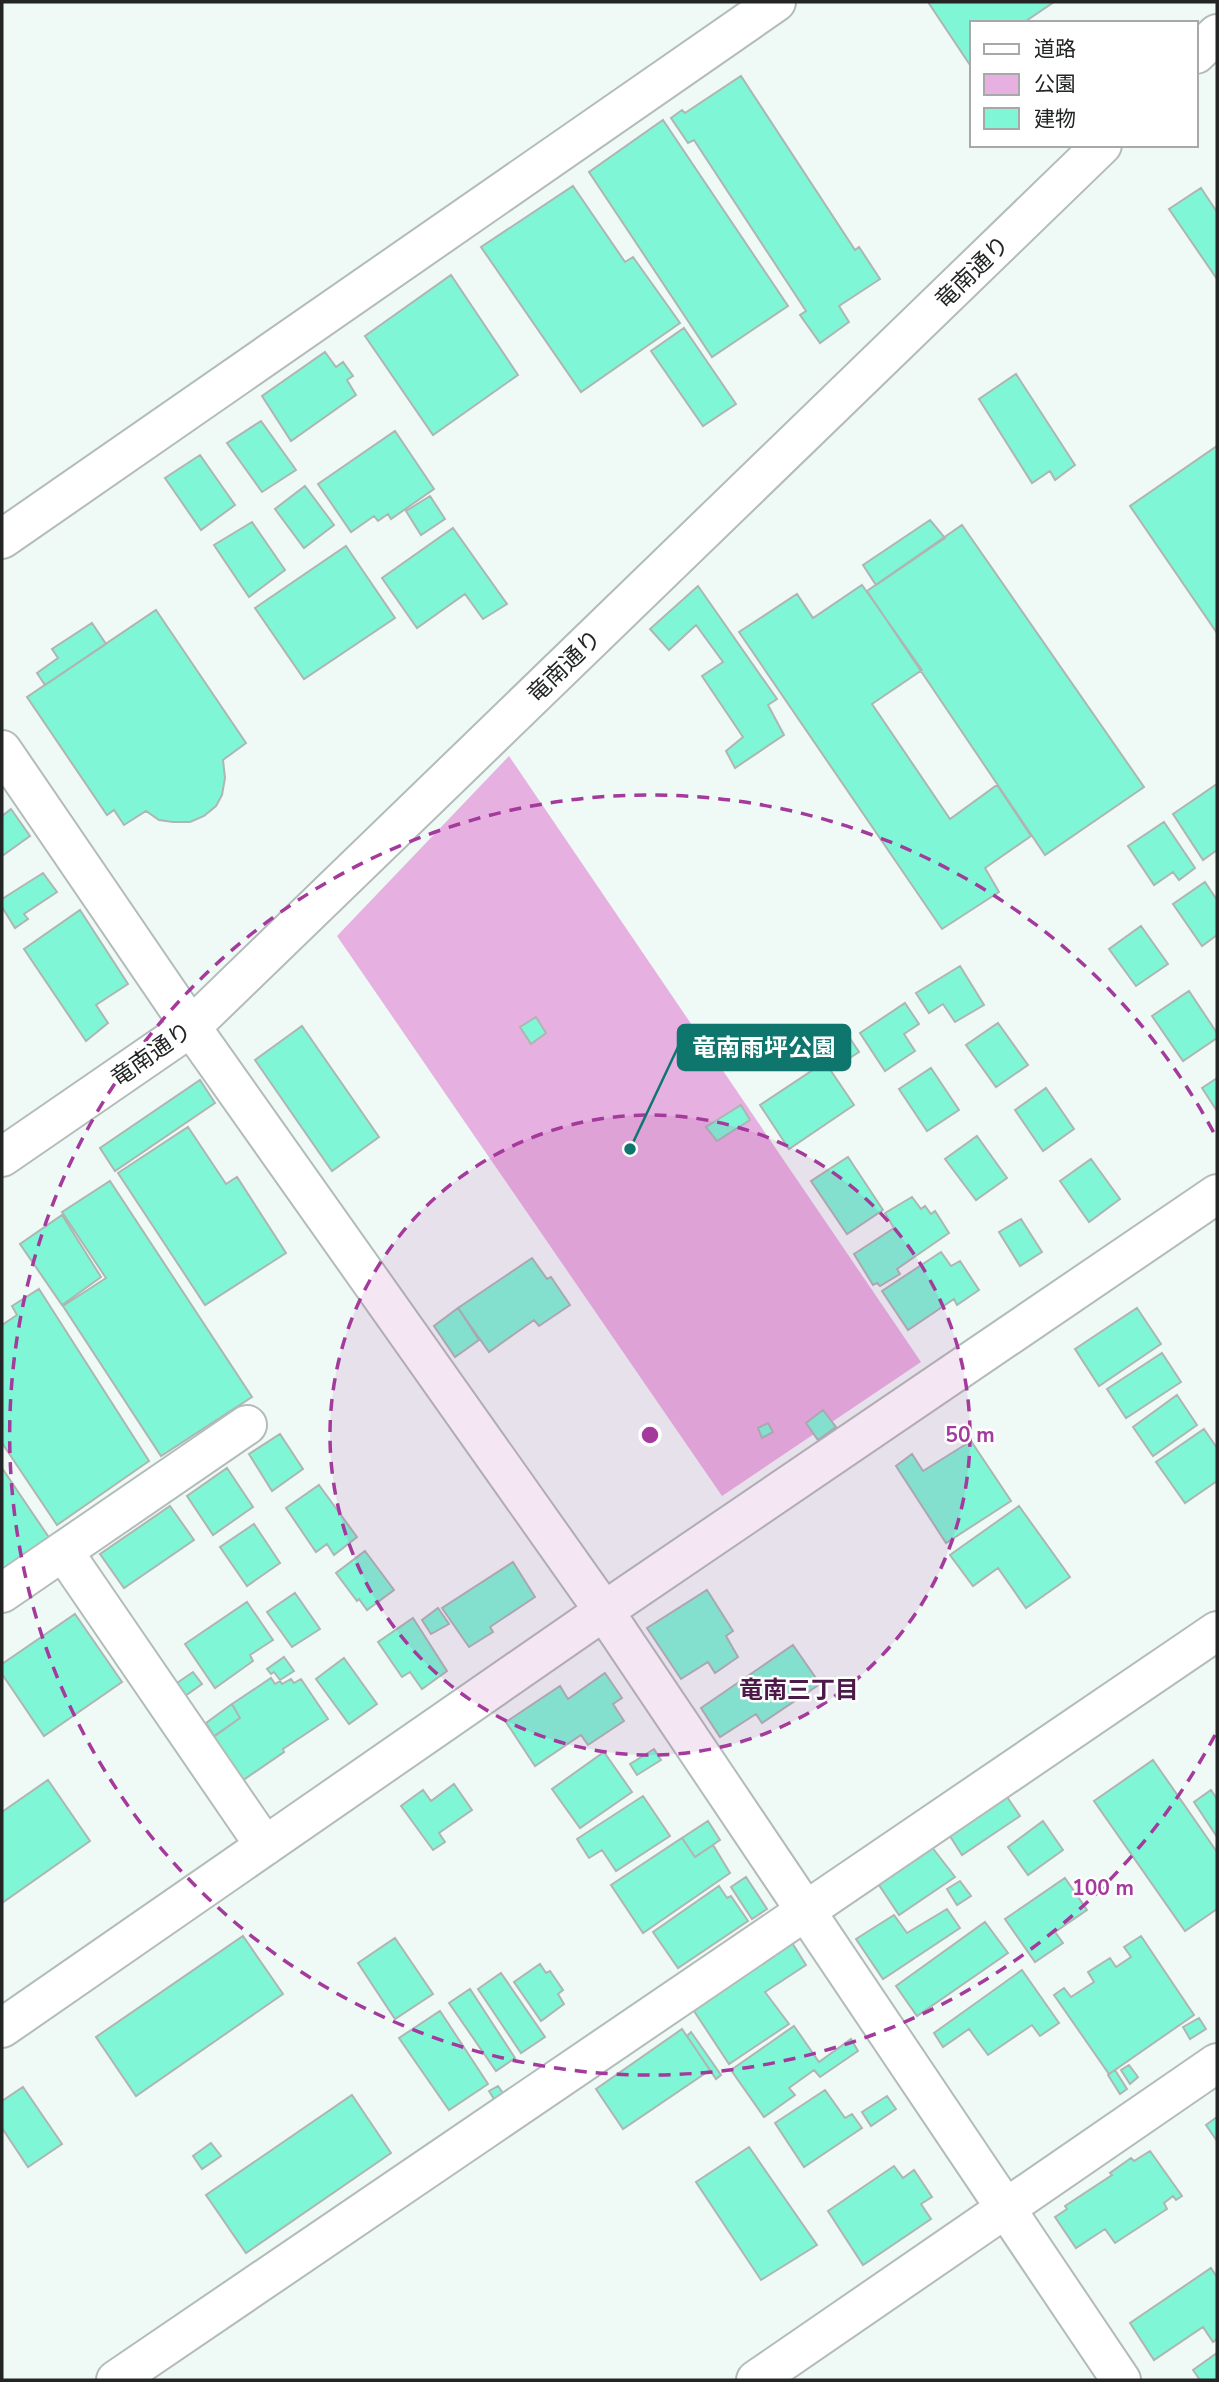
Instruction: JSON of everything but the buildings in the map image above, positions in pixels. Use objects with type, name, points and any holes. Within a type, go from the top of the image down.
[{"type":"street","points":[[2,539],[776,2]]},
{"type":"street","points":[[1198,52],[1217,34]]},
{"type":"street","name":"竜南通り","points":[[2,1157],[191,1027],[1100,147]]},
{"type":"street","points":[[2,750],[191,1027],[604,1611],[1121,2380]]},
{"type":"street","points":[[2,2028],[604,1611],[1217,1194]]},
{"type":"street","points":[[2,1593],[247,1425]]},
{"type":"street","points":[[63,1551],[265,1846]]},
{"type":"street","points":[[116,2380],[1217,1632]]},
{"type":"street","points":[[756,2380],[1217,2063]]},
{"type":"green space","points":[[509,756],[921,1362],[722,1496],[337,936]]},
{"type":"place","name":"竜南雨坪公園","points":[[630,1149]]},
{"type":"district","name":"竜南三丁目","points":[[799,1690]]}]
